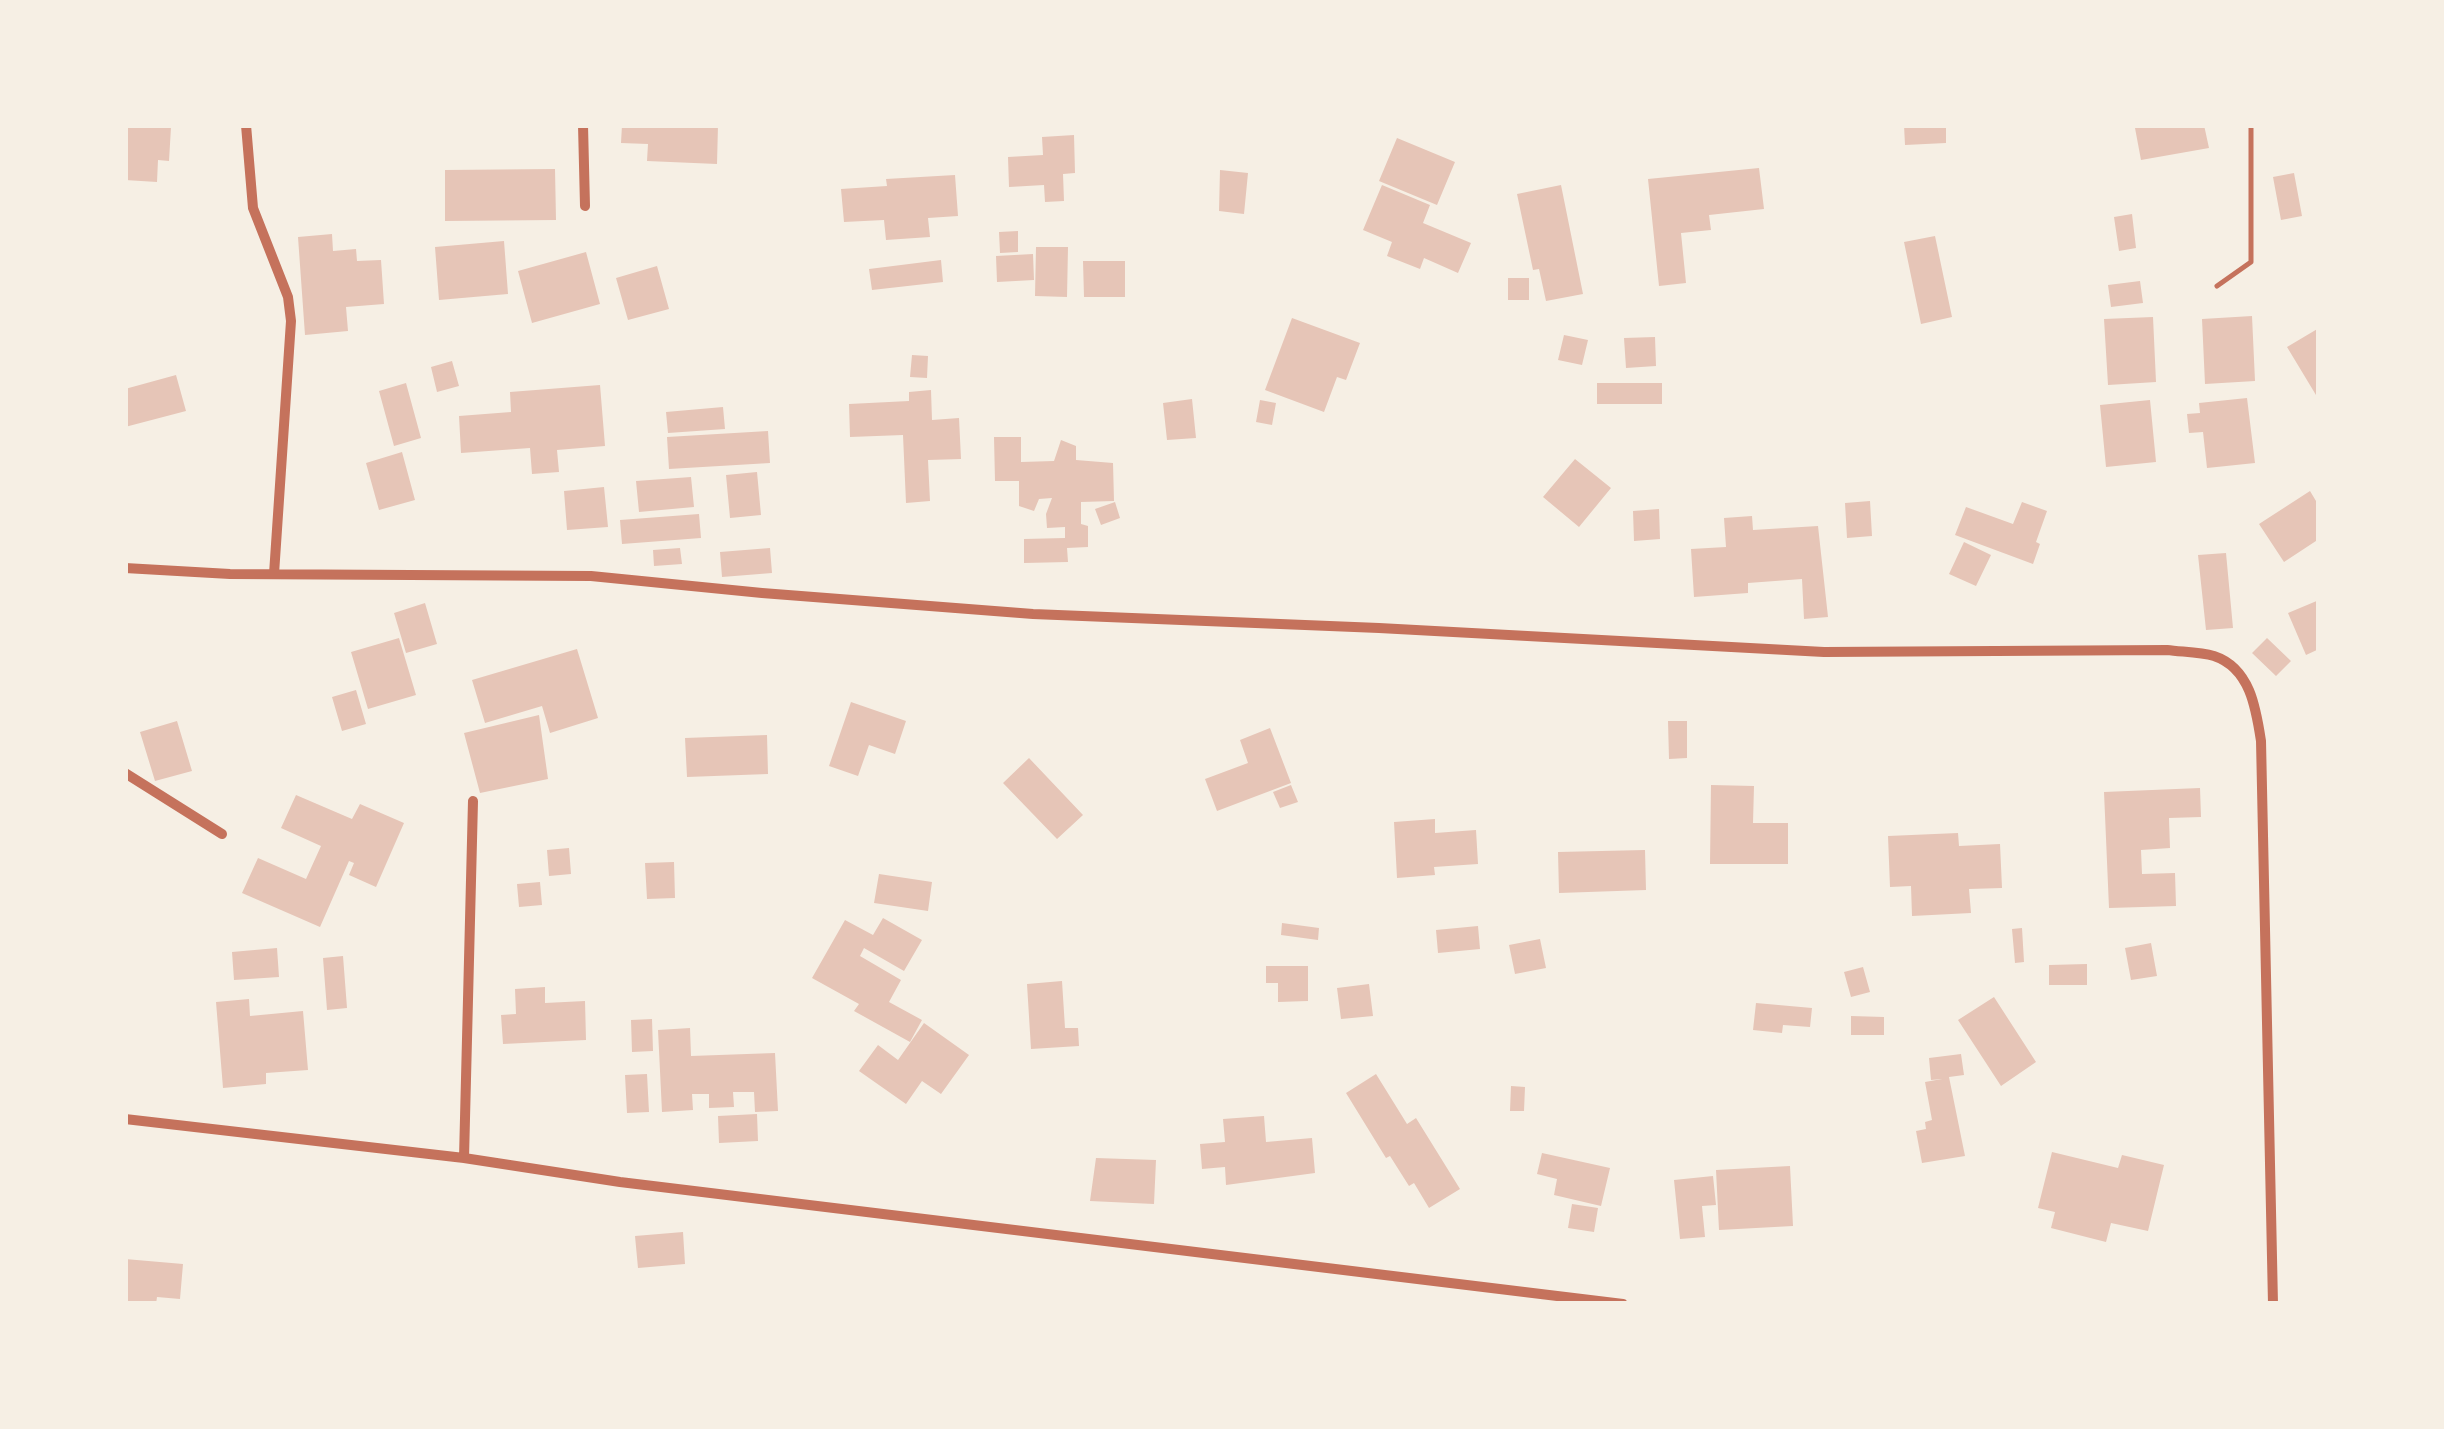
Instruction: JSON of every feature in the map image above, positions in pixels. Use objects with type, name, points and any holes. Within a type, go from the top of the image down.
[{"type":"street","points":[[246,125],[254,208],[288,297],[291,321],[274,574]]},
{"type":"street","points":[[583,125],[584,206]]},
{"type":"street","points":[[125,568],[274,574],[591,576],[1033,614],[1804,651],[2167,650],[2216,657],[2242,676],[2254,699],[2261,741],[2272,1304]]},
{"type":"street","points":[[125,773],[222,834]]},
{"type":"street","points":[[464,1158],[473,801]]},
{"type":"street","points":[[125,1119],[1623,1304]]},
{"type":"lane","points":[[2217,286],[2251,262],[2251,125]]},
{"type":"building","points":[[125,125],[171,127],[169,161],[158,160],[157,182],[125,180]]},
{"type":"building","points":[[622,125],[718,125],[717,164],[647,161],[648,144],[621,143]]},
{"type":"building","points":[[1904,125],[1946,125],[1946,143],[1905,145]]},
{"type":"building","points":[[2204,125],[2209,148],[2141,160],[2135,128]]},
{"type":"building","points":[[1074,135],[1075,173],[1063,174],[1064,201],[1045,202],[1044,185],[1009,187],[1008,157],[1043,155],[1042,137]]},
{"type":"building","points":[[1397,138],[1455,162],[1437,205],[1379,181]]},
{"type":"building","points":[[1759,168],[1764,209],[1709,215],[1711,230],[1681,233],[1686,283],[1659,286],[1648,179]]},
{"type":"building","points":[[555,169],[556,220],[445,221],[445,170]]},
{"type":"building","points":[[1220,170],[1248,173],[1244,214],[1219,211]]},
{"type":"building","points":[[2294,173],[2302,216],[2281,220],[2273,177]]},
{"type":"building","points":[[955,175],[958,216],[928,218],[930,237],[886,240],[884,220],[844,222],[841,189],[887,186],[886,179]]},
{"type":"building","points":[[1382,185],[1430,205],[1423,223],[1471,243],[1458,273],[1424,258],[1420,269],[1387,256],[1392,242],[1363,230]]},
{"type":"building","points":[[1561,185],[1583,294],[1546,301],[1539,269],[1533,270],[1517,194]]},
{"type":"building","points":[[2132,214],[2136,248],[2119,251],[2114,217]]},
{"type":"building","points":[[1018,231],[1018,252],[1000,253],[999,232]]},
{"type":"building","points":[[332,234],[333,251],[356,249],[357,261],[381,260],[384,304],[346,307],[348,331],[305,335],[298,237]]},
{"type":"building","points":[[1935,236],[1952,317],[1921,324],[1904,242]]},
{"type":"building","points":[[504,241],[508,294],[439,300],[435,247]]},
{"type":"building","points":[[1036,247],[1068,247],[1067,297],[1035,296]]},
{"type":"building","points":[[586,252],[600,304],[532,323],[518,271]]},
{"type":"building","points":[[1033,254],[1034,280],[997,282],[996,256]]},
{"type":"building","points":[[941,260],[943,282],[872,290],[869,269]]},
{"type":"building","points":[[1083,261],[1125,261],[1125,297],[1084,297]]},
{"type":"building","points":[[657,266],[669,309],[628,320],[616,278]]},
{"type":"building","points":[[1508,278],[1529,278],[1529,300],[1508,300]]},
{"type":"building","points":[[2140,281],[2143,303],[2111,307],[2108,285]]},
{"type":"building","points":[[2252,316],[2255,381],[2205,384],[2202,319]]},
{"type":"building","points":[[2153,317],[2156,382],[2108,385],[2104,319]]},
{"type":"building","points":[[1292,318],[1360,343],[1346,380],[1337,377],[1324,412],[1265,390]]},
{"type":"building","points":[[2319,328],[2319,400],[2287,347]]},
{"type":"building","points":[[1564,335],[1588,340],[1582,365],[1558,360]]},
{"type":"building","points":[[1655,337],[1656,366],[1626,368],[1624,338]]},
{"type":"building","points":[[912,355],[928,356],[927,378],[910,377]]},
{"type":"building","points":[[452,361],[459,386],[437,392],[431,367]]},
{"type":"building","points":[[176,375],[186,411],[125,427],[125,389]]},
{"type":"building","points":[[406,383],[421,438],[394,446],[379,391]]},
{"type":"building","points":[[1597,383],[1662,383],[1662,404],[1597,404]]},
{"type":"building","points":[[600,385],[605,446],[557,450],[559,472],[532,474],[530,448],[461,453],[459,416],[511,412],[510,392]]},
{"type":"building","points":[[931,390],[932,420],[959,418],[961,459],[928,460],[930,501],[906,503],[903,435],[850,437],[849,404],[909,401],[909,392]]},
{"type":"building","points":[[2247,398],[2255,463],[2207,468],[2203,432],[2189,433],[2187,414],[2200,413],[2199,403]]},
{"type":"building","points":[[1192,399],[1196,438],[1167,440],[1163,403]]},
{"type":"building","points":[[1260,400],[1276,403],[1272,425],[1256,422]]},
{"type":"building","points":[[2150,400],[2156,462],[2106,467],[2100,405]]},
{"type":"building","points":[[723,407],[725,429],[668,433],[666,412]]},
{"type":"building","points":[[768,431],[770,463],[669,469],[667,437]]},
{"type":"building","points":[[994,437],[1021,437],[1021,462],[1054,461],[1061,440],[1076,446],[1076,460],[1113,463],[1114,501],[1081,502],[1081,524],[1088,526],[1088,547],[1067,548],[1068,562],[1024,563],[1024,539],[1065,538],[1065,527],[1047,528],[1046,514],[1052,498],[1039,499],[1034,511],[1019,506],[1019,481],[995,481]]},
{"type":"building","points":[[402,452],[415,500],[379,510],[366,463]]},
{"type":"building","points":[[1575,459],[1611,488],[1579,527],[1543,497]]},
{"type":"building","points":[[757,472],[761,515],[730,518],[726,475]]},
{"type":"building","points":[[691,477],[694,507],[639,512],[636,481]]},
{"type":"building","points":[[604,487],[608,527],[567,530],[564,491]]},
{"type":"building","points":[[2310,491],[2319,506],[2319,539],[2284,562],[2259,524]]},
{"type":"building","points":[[1870,501],[1872,536],[1847,538],[1845,503]]},
{"type":"building","points":[[1115,502],[1120,518],[1101,525],[1095,509]]},
{"type":"building","points":[[2022,502],[2047,511],[2033,564],[1955,535],[1966,507],[2013,524]]},
{"type":"building","points":[[1659,509],[1660,539],[1634,541],[1633,511]]},
{"type":"building","points":[[699,514],[701,538],[622,544],[620,520]]},
{"type":"building","points":[[1752,516],[1753,530],[1818,526],[1828,617],[1804,619],[1802,579],[1748,583],[1748,593],[1694,597],[1691,549],[1726,547],[1724,518]]},
{"type":"building","points":[[1964,542],[1991,555],[1976,586],[1949,574]]},
{"type":"building","points":[[680,548],[682,564],[654,566],[653,550]]},
{"type":"building","points":[[770,548],[772,573],[722,577],[720,552]]},
{"type":"building","points":[[2226,553],[2233,628],[2206,630],[2198,555]]},
{"type":"building","points":[[2319,600],[2319,649],[2306,655],[2288,613]]},
{"type":"building","points":[[425,603],[437,644],[406,653],[394,613]]},
{"type":"building","points":[[399,638],[416,695],[368,709],[351,652]]},
{"type":"building","points":[[2267,638],[2291,661],[2276,676],[2252,653]]},
{"type":"building","points":[[577,649],[598,718],[550,733],[542,706],[485,723],[472,680]]},
{"type":"building","points":[[356,690],[366,724],[342,731],[332,697]]},
{"type":"building","points":[[851,702],[906,721],[895,754],[869,745],[858,776],[829,766]]},
{"type":"building","points":[[539,715],[548,779],[480,793],[464,733]]},
{"type":"building","points":[[177,721],[192,771],[155,781],[140,732]]},
{"type":"building","points":[[1668,721],[1687,721],[1687,758],[1669,759]]},
{"type":"building","points":[[1270,728],[1291,783],[1217,811],[1205,779],[1248,763],[1240,740]]},
{"type":"building","points":[[767,735],[768,774],[687,777],[685,738]]},
{"type":"building","points":[[1029,758],[1083,815],[1057,839],[1003,783]]},
{"type":"building","points":[[1291,785],[1298,802],[1280,808],[1273,792]]},
{"type":"building","points":[[1711,785],[1754,786],[1753,823],[1788,823],[1788,864],[1710,864]]},
{"type":"building","points":[[2200,788],[2201,817],[2169,818],[2170,848],[2141,850],[2142,874],[2175,873],[2176,906],[2109,908],[2104,792]]},
{"type":"building","points":[[296,795],[352,819],[360,804],[404,823],[376,887],[349,875],[354,863],[349,861],[320,927],[242,893],[258,858],[306,879],[321,846],[281,828]]},
{"type":"building","points":[[1435,819],[1435,833],[1476,830],[1478,864],[1434,867],[1435,875],[1397,878],[1394,822]]},
{"type":"building","points":[[1958,833],[1959,846],[2000,844],[2002,888],[1969,889],[1971,913],[1912,916],[1911,886],[1890,887],[1888,836]]},
{"type":"building","points":[[569,848],[571,874],[549,876],[547,850]]},
{"type":"building","points":[[1645,850],[1646,890],[1559,893],[1558,852]]},
{"type":"building","points":[[674,862],[675,898],[647,899],[645,863]]},
{"type":"building","points":[[879,874],[932,882],[928,911],[874,903]]},
{"type":"building","points":[[540,882],[542,905],[519,907],[517,884]]},
{"type":"building","points":[[883,918],[922,940],[904,971],[864,948],[860,956],[901,980],[889,1002],[922,1020],[910,1042],[854,1011],[859,1004],[812,978],[845,920],[873,935]]},
{"type":"building","points":[[1282,923],[1319,928],[1318,940],[1281,935]]},
{"type":"building","points":[[1478,926],[1480,949],[1438,953],[1436,930]]},
{"type":"building","points":[[2022,928],[2024,962],[2015,963],[2012,929]]},
{"type":"building","points":[[1540,939],[1546,968],[1515,974],[1509,945]]},
{"type":"building","points":[[2151,943],[2157,976],[2131,980],[2125,948]]},
{"type":"building","points":[[277,948],[279,977],[234,980],[232,952]]},
{"type":"building","points":[[343,956],[347,1008],[327,1010],[323,958]]},
{"type":"building","points":[[2087,964],[2087,985],[2049,985],[2049,965]]},
{"type":"building","points":[[1266,966],[1308,966],[1308,1001],[1278,1002],[1278,983],[1266,983]]},
{"type":"building","points":[[1863,967],[1870,992],[1851,997],[1844,972]]},
{"type":"building","points":[[1062,981],[1065,1028],[1078,1028],[1079,1046],[1031,1049],[1027,984]]},
{"type":"building","points":[[1369,984],[1373,1016],[1341,1019],[1337,988]]},
{"type":"building","points":[[545,987],[545,1003],[585,1001],[586,1040],[503,1044],[501,1015],[516,1014],[515,989]]},
{"type":"building","points":[[1994,997],[2036,1062],[2001,1086],[1958,1020]]},
{"type":"building","points":[[249,999],[250,1016],[303,1011],[308,1070],[266,1073],[266,1084],[223,1088],[216,1002]]},
{"type":"building","points":[[1756,1003],[1812,1008],[1810,1027],[1783,1025],[1782,1033],[1753,1030]]},
{"type":"building","points":[[1851,1016],[1884,1017],[1884,1035],[1851,1035]]},
{"type":"building","points":[[652,1019],[653,1051],[632,1052],[631,1020]]},
{"type":"building","points":[[924,1023],[969,1055],[941,1094],[922,1081],[906,1104],[859,1071],[878,1045],[898,1060]]},
{"type":"building","points":[[690,1028],[691,1056],[775,1053],[778,1111],[755,1112],[754,1092],[733,1092],[734,1107],[709,1108],[709,1094],[692,1094],[693,1110],[662,1112],[658,1030]]},
{"type":"building","points":[[1961,1054],[1964,1075],[1949,1077],[1965,1156],[1922,1163],[1916,1131],[1926,1129],[1925,1122],[1932,1120],[1925,1082],[1942,1079],[1931,1080],[1929,1058]]},
{"type":"building","points":[[647,1074],[649,1112],[627,1113],[625,1075]]},
{"type":"building","points":[[1376,1074],[1407,1124],[1416,1118],[1460,1189],[1429,1208],[1414,1183],[1409,1186],[1390,1156],[1386,1158],[1346,1093]]},
{"type":"building","points":[[1511,1086],[1525,1087],[1524,1111],[1510,1111]]},
{"type":"building","points":[[757,1114],[758,1141],[719,1143],[718,1116]]},
{"type":"building","points":[[1264,1116],[1266,1142],[1312,1138],[1315,1173],[1226,1185],[1225,1167],[1202,1169],[1200,1144],[1225,1142],[1223,1119]]},
{"type":"building","points":[[2052,1152],[2118,1168],[2122,1155],[2164,1165],[2148,1231],[2111,1223],[2106,1242],[2051,1228],[2055,1212],[2038,1208]]},
{"type":"building","points":[[1542,1153],[1610,1168],[1601,1206],[1554,1195],[1557,1179],[1537,1174]]},
{"type":"building","points":[[1096,1158],[1156,1160],[1154,1204],[1090,1201]]},
{"type":"building","points":[[1790,1166],[1793,1226],[1719,1230],[1716,1170]]},
{"type":"building","points":[[1713,1176],[1716,1205],[1702,1206],[1705,1237],[1680,1239],[1674,1180]]},
{"type":"building","points":[[1572,1204],[1598,1208],[1594,1232],[1568,1228]]},
{"type":"building","points":[[683,1232],[685,1264],[638,1268],[635,1236]]},
{"type":"building","points":[[125,1259],[183,1264],[180,1299],[157,1297],[156,1304],[125,1304]]}]
